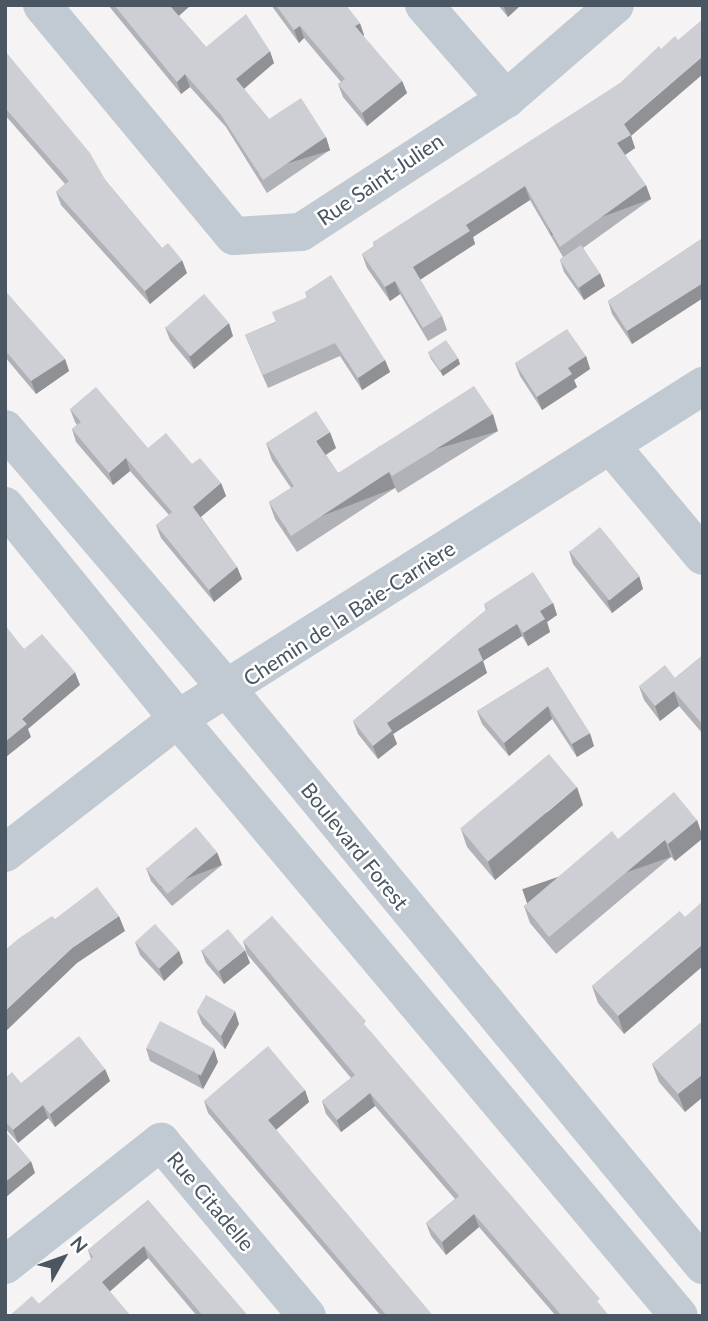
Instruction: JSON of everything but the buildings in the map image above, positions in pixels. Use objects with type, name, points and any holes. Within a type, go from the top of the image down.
[{"type":"street","name":"Rue Saint-Julien","points":[[42,5],[234,236],[301,232],[506,99],[615,5]]},
{"type":"street","points":[[424,5],[506,99]]},
{"type":"street","name":"Chemin de la Baie-Carrière","points":[[5,853],[178,719],[228,690],[703,386]]},
{"type":"street","name":"Boulevard Forest","points":[[5,429],[228,690],[543,1078],[703,1265]]},
{"type":"street","points":[[611,446],[703,556]]},
{"type":"street","points":[[5,506],[178,719],[676,1312],[703,1283]]},
{"type":"street","name":"Rue Citadelle","points":[[5,1265],[161,1142],[307,1316]]}]
